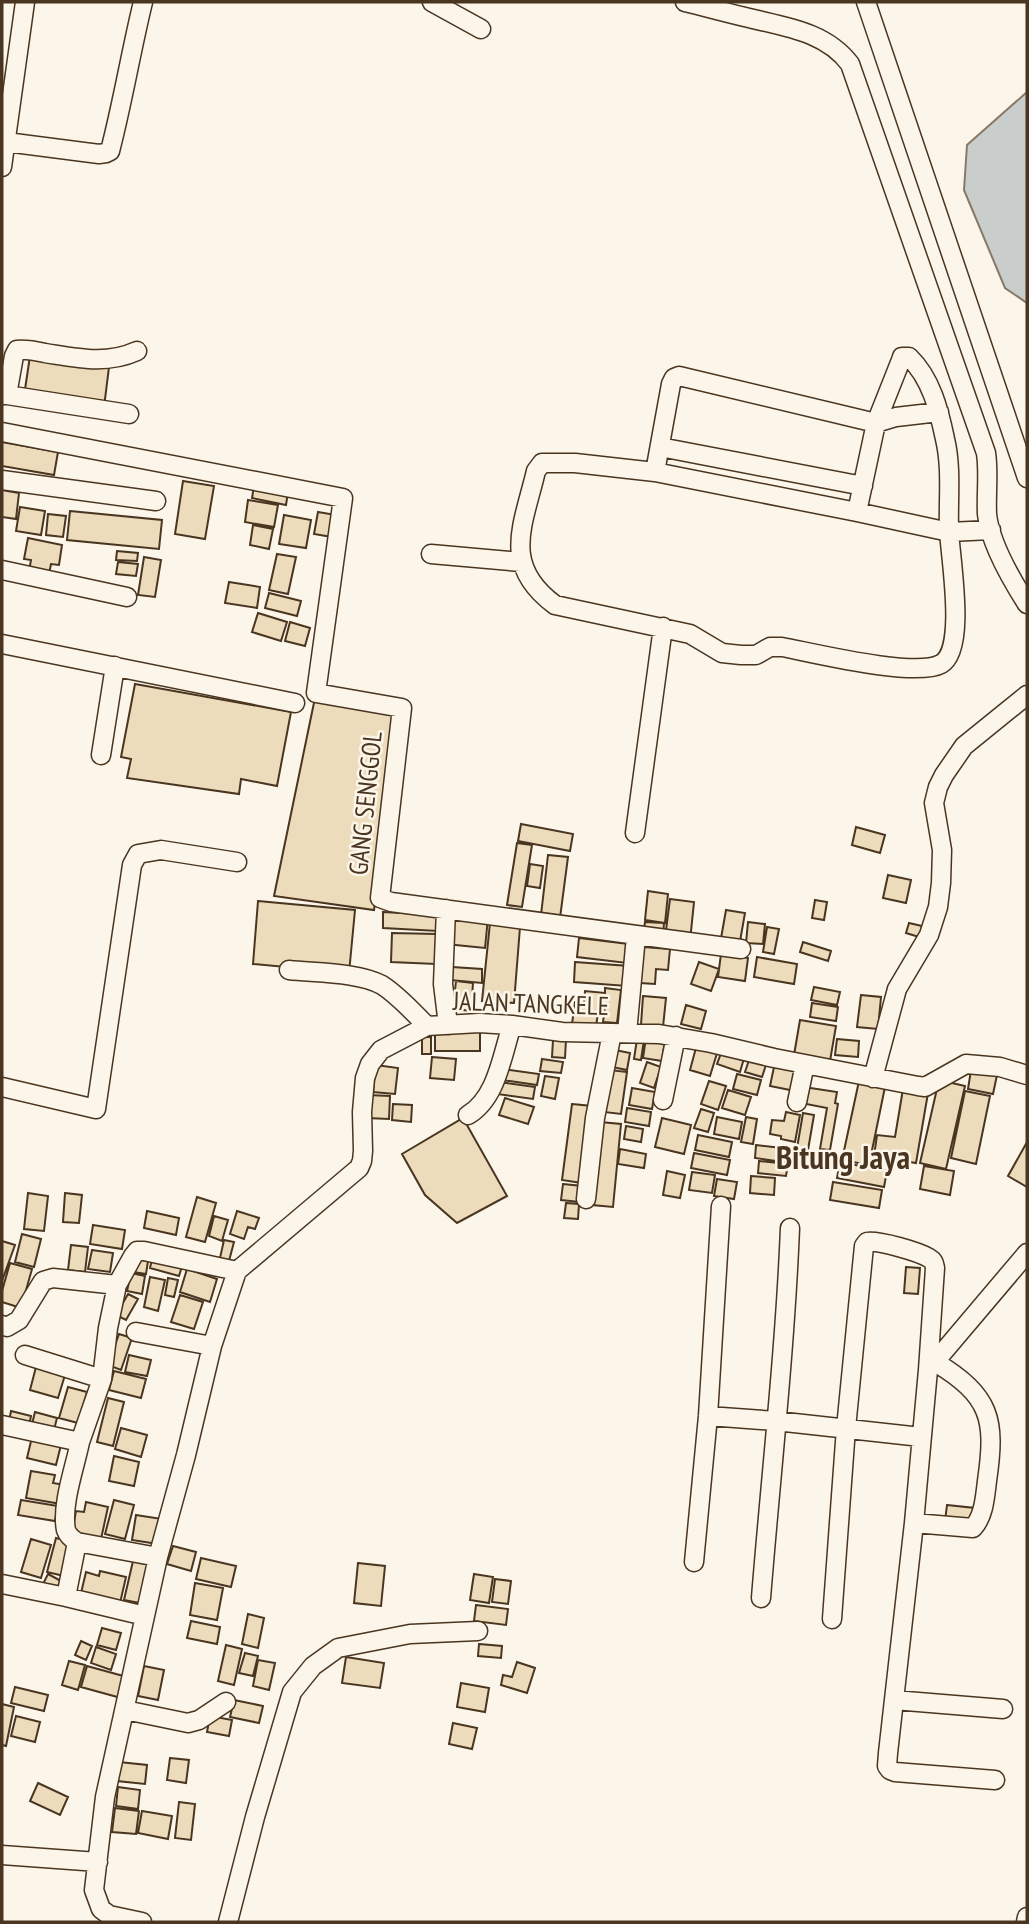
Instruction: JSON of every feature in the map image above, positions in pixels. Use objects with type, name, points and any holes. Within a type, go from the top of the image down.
[{"type":"street","points":[[2,167],[25,2]]},
{"type":"street","points":[[6,142],[99,154],[110,150],[143,2]]},
{"type":"street","points":[[432,2],[481,29]]},
{"type":"street","points":[[685,2],[806,32],[842,53],[850,64],[985,453],[991,530],[1007,568],[1027,604]]},
{"type":"street","points":[[866,2],[1025,472]]},
{"type":"street","points":[[128,414],[4,395],[18,350],[87,360],[116,358],[137,351]]},
{"type":"street","points":[[857,512],[876,423],[901,360],[909,357],[925,376],[939,412],[946,442],[949,532],[956,617],[951,654],[944,663],[914,670],[782,647],[770,647],[756,655],[722,653],[690,634],[555,605],[541,594],[522,562],[519,545],[536,471],[542,463],[575,463],[655,472],[949,532],[991,530]]},
{"type":"street","points":[[655,472],[671,384],[674,378],[679,376],[876,423],[896,417],[939,412]]},
{"type":"street","name":"GANG SENGGOL","points":[[2,432],[343,498],[316,693],[402,708],[380,898],[391,902],[741,950]]},
{"type":"street","points":[[660,447],[863,486]]},
{"type":"street","points":[[752,491],[758,465]]},
{"type":"street","points":[[2,480],[156,501]]},
{"type":"street","points":[[431,554],[522,562]]},
{"type":"street","points":[[2,570],[127,597]]},
{"type":"street","points":[[635,833],[663,627]]},
{"type":"street","points":[[2,644],[295,703]]},
{"type":"street","points":[[101,755],[115,666]]},
{"type":"street","points":[[873,1078],[897,989],[929,935],[938,907],[942,850],[934,803],[938,788],[964,746],[1027,695]]},
{"type":"street","points":[[2,1087],[96,1109],[132,865],[138,854],[161,850],[237,862]]},
{"type":"street","points":[[446,909],[443,985],[448,1025]]},
{"type":"street","points":[[586,1199],[595,1118],[620,1033],[636,936]]},
{"type":"street","points":[[289,970],[356,977],[380,984],[427,1026]]},
{"type":"street","name":"JALAN TANGKELE","points":[[237,1271],[359,1168],[363,1151],[365,1079],[370,1064],[381,1049],[427,1026],[479,1023],[562,1032],[676,1036],[925,1087],[966,1064],[1000,1067],[1027,1076]]},
{"type":"street","points":[[468,1115],[485,1101],[512,1025]]},
{"type":"street","points":[[663,1100],[676,1036]]},
{"type":"street","points":[[797,1102],[805,1064]]},
{"type":"street","points":[[694,1562],[708,1416],[721,1206]]},
{"type":"street","points":[[761,1598],[785,1339],[790,1228]]},
{"type":"street","points":[[832,1619],[846,1428],[864,1246],[867,1241],[874,1240],[929,1258],[934,1263],[932,1366],[921,1437],[887,1766],[890,1770],[995,1780]]},
{"type":"street","points":[[142,1922],[109,1916],[101,1909],[94,1890],[105,1797],[158,1557],[212,1346],[237,1271],[137,1251],[117,1285],[108,1328],[102,1380],[80,1442],[66,1507],[66,1531],[71,1539],[77,1542],[158,1557]]},
{"type":"street","points":[[932,1366],[1027,1254]]},
{"type":"street","points":[[2,1325],[7,1327],[19,1320],[47,1278],[117,1285]]},
{"type":"street","points":[[136,1332],[212,1346]]},
{"type":"street","points":[[25,1355],[102,1380]]},
{"type":"street","points":[[914,1522],[972,1528],[978,1522],[984,1499],[992,1450],[986,1409],[977,1394],[951,1371],[932,1366]]},
{"type":"street","points":[[708,1416],[921,1437]]},
{"type":"street","points":[[2,1425],[80,1442]]},
{"type":"street","points":[[66,1597],[77,1542]]},
{"type":"street","points":[[2,1584],[145,1616]]},
{"type":"street","points":[[228,1922],[255,1817],[292,1692],[307,1672],[338,1648],[410,1634],[478,1632]]},
{"type":"street","points":[[894,1700],[1003,1709]]},
{"type":"street","points":[[125,1710],[188,1723],[199,1720],[226,1702]]},
{"type":"street","points":[[2,1855],[98,1862]]},
{"type":"shaded area","points":[[1027,92],[1027,303],[1005,288],[964,190],[967,145]]},
{"type":"building","points":[[30,356],[109,367],[104,407],[24,396]]},
{"type":"building","points":[[2,442],[58,452],[54,475],[2,466]]},
{"type":"building","points":[[183,481],[214,486],[205,539],[175,534]]},
{"type":"building","points":[[254,486],[288,492],[286,505],[252,498]]},
{"type":"building","points":[[2,490],[19,493],[16,519],[2,517]]},
{"type":"building","points":[[248,500],[278,505],[274,527],[245,522]]},
{"type":"building","points":[[20,507],[45,511],[41,535],[16,531]]},
{"type":"building","points":[[70,511],[162,520],[159,549],[67,540]]},
{"type":"building","points":[[318,512],[336,515],[332,537],[314,534]]},
{"type":"building","points":[[48,514],[66,516],[63,537],[46,535]]},
{"type":"building","points":[[284,515],[311,520],[306,548],[279,544]]},
{"type":"building","points":[[253,525],[273,529],[269,549],[250,545]]},
{"type":"building","points":[[28,538],[62,545],[59,565],[51,564],[49,574],[29,571],[31,560],[24,559]]},
{"type":"building","points":[[117,551],[138,553],[137,561],[116,560]]},
{"type":"building","points":[[277,554],[296,557],[288,594],[269,590]]},
{"type":"building","points":[[144,557],[161,560],[155,597],[138,595]]},
{"type":"building","points":[[118,562],[138,564],[136,576],[116,574]]},
{"type":"building","points":[[229,582],[260,587],[257,608],[225,603]]},
{"type":"building","points":[[269,593],[301,601],[297,616],[265,608]]},
{"type":"building","points":[[258,613],[287,622],[281,641],[252,632]]},
{"type":"building","points":[[290,622],[310,628],[305,646],[285,641]]},
{"type":"building","points":[[135,684],[291,712],[277,786],[241,779],[239,794],[127,778],[131,759],[121,757]]},
{"type":"building","points":[[316,693],[402,708],[374,910],[274,896]]},
{"type":"building","points":[[521,824],[573,834],[570,851],[518,841]]},
{"type":"building","points":[[856,827],[885,835],[880,853],[852,845]]},
{"type":"building","points":[[517,843],[532,845],[522,907],[507,905]]},
{"type":"building","points":[[548,855],[568,857],[560,918],[541,915]]},
{"type":"building","points":[[530,864],[543,866],[540,888],[527,886]]},
{"type":"building","points":[[888,875],[911,880],[906,903],[883,898]]},
{"type":"building","points":[[648,891],[668,894],[665,923],[645,920]]},
{"type":"building","points":[[670,899],[694,902],[690,941],[665,938]]},
{"type":"building","points":[[815,900],[827,902],[824,920],[812,918]]},
{"type":"building","points":[[258,901],[355,910],[349,973],[253,964]]},
{"type":"building","points":[[726,910],[745,913],[739,947],[720,944]]},
{"type":"building","points":[[383,912],[439,915],[438,931],[383,928]]},
{"type":"building","points":[[449,914],[488,918],[485,948],[446,944]]},
{"type":"building","points":[[645,922],[664,923],[663,937],[643,936]]},
{"type":"building","points":[[748,922],[765,924],[763,944],[746,943]]},
{"type":"building","points":[[490,923],[520,927],[514,1003],[482,1001]]},
{"type":"building","points":[[909,923],[922,926],[919,937],[906,933]]},
{"type":"building","points":[[767,927],[779,929],[774,954],[763,952]]},
{"type":"building","points":[[392,933],[437,934],[436,964],[391,962]]},
{"type":"building","points":[[579,938],[629,944],[627,963],[577,957]]},
{"type":"building","points":[[803,942],[831,951],[828,961],[800,952]]},
{"type":"building","points":[[643,947],[670,949],[668,970],[656,969],[655,984],[640,983]]},
{"type":"building","points":[[721,954],[748,958],[745,981],[718,977]]},
{"type":"building","points":[[757,957],[797,964],[794,984],[754,977]]},
{"type":"building","points":[[575,962],[629,966],[627,986],[574,982]]},
{"type":"building","points":[[699,962],[719,969],[711,991],[691,984]]},
{"type":"building","points":[[452,967],[482,969],[482,983],[450,980]]},
{"type":"building","points":[[456,981],[473,983],[471,1011],[453,1009]]},
{"type":"building","points":[[814,987],[840,992],[837,1005],[811,1000]]},
{"type":"building","points":[[605,988],[621,990],[617,1023],[603,1022],[605,1007],[599,1007],[596,1026],[572,1024],[575,1002],[584,1003],[585,991],[605,993]]},
{"type":"building","points":[[861,995],[881,997],[878,1029],[857,1027]]},
{"type":"building","points":[[643,996],[666,998],[663,1027],[641,1025]]},
{"type":"building","points":[[812,1003],[838,1007],[836,1021],[810,1017]]},
{"type":"building","points":[[686,1005],[706,1011],[701,1029],[681,1024]]},
{"type":"building","points":[[800,1020],[836,1026],[830,1061],[794,1055]]},
{"type":"building","points":[[435,1030],[480,1030],[480,1051],[435,1051]]},
{"type":"building","points":[[422,1037],[431,1037],[431,1054],[422,1054]]},
{"type":"building","points":[[646,1037],[665,1040],[662,1061],[643,1058]]},
{"type":"building","points":[[637,1039],[644,1040],[641,1060],[634,1059]]},
{"type":"building","points":[[837,1039],[859,1041],[858,1057],[835,1055]]},
{"type":"building","points":[[553,1040],[566,1040],[565,1058],[552,1057]]},
{"type":"building","points":[[697,1044],[718,1050],[710,1076],[690,1070]]},
{"type":"building","points":[[723,1048],[745,1055],[740,1072],[717,1064]]},
{"type":"building","points":[[615,1050],[630,1053],[627,1070],[612,1067]]},
{"type":"building","points":[[432,1057],[456,1059],[454,1080],[430,1078]]},
{"type":"building","points":[[750,1057],[767,1062],[762,1077],[745,1072]]},
{"type":"building","points":[[542,1059],[563,1062],[561,1073],[540,1071]]},
{"type":"building","points":[[647,1062],[661,1067],[654,1088],[640,1083]]},
{"type":"building","points":[[376,1065],[398,1068],[395,1094],[373,1092]]},
{"type":"building","points":[[774,1067],[799,1072],[795,1091],[770,1086]]},
{"type":"building","points":[[503,1069],[539,1074],[537,1085],[502,1080]]},
{"type":"building","points":[[610,1070],[627,1072],[621,1114],[604,1112]]},
{"type":"building","points":[[971,1070],[997,1075],[993,1094],[968,1089]]},
{"type":"building","points":[[737,1074],[761,1080],[757,1095],[733,1089]]},
{"type":"building","points":[[545,1076],[559,1078],[555,1099],[541,1096]]},
{"type":"building","points":[[939,1080],[965,1086],[946,1169],[920,1163]]},
{"type":"building","points":[[709,1081],[726,1086],[718,1110],[701,1104]]},
{"type":"building","points":[[859,1081],[885,1087],[869,1165],[842,1160]]},
{"type":"building","points":[[499,1082],[535,1087],[533,1099],[497,1094]]},
{"type":"building","points":[[804,1087],[837,1092],[835,1103],[838,1104],[830,1150],[820,1149],[827,1108],[801,1103]]},
{"type":"building","points":[[632,1088],[655,1092],[652,1109],[629,1105]]},
{"type":"building","points":[[903,1089],[928,1093],[916,1163],[874,1156],[877,1135],[895,1137]]},
{"type":"building","points":[[728,1090],[751,1097],[745,1115],[722,1108]]},
{"type":"building","points":[[965,1091],[990,1096],[976,1164],[951,1158]]},
{"type":"building","points":[[368,1095],[390,1096],[389,1119],[367,1118]]},
{"type":"building","points":[[505,1098],[534,1107],[528,1124],[499,1115]]},
{"type":"building","points":[[393,1104],[412,1105],[411,1122],[392,1120]]},
{"type":"building","points":[[572,1104],[592,1106],[582,1183],[562,1180]]},
{"type":"building","points":[[627,1108],[651,1112],[649,1126],[625,1122]]},
{"type":"building","points":[[701,1109],[714,1113],[708,1132],[694,1128]]},
{"type":"building","points":[[786,1112],[800,1115],[795,1142],[770,1134],[772,1120],[784,1121]]},
{"type":"building","points":[[803,1113],[814,1115],[808,1150],[797,1148]]},
{"type":"building","points":[[717,1117],[742,1122],[739,1139],[714,1134]]},
{"type":"building","points":[[746,1117],[757,1119],[753,1144],[741,1142]]},
{"type":"building","points":[[463,1118],[507,1196],[457,1223],[425,1195],[402,1154]]},
{"type":"building","points":[[662,1118],[691,1125],[684,1154],[655,1147]]},
{"type":"building","points":[[600,1122],[621,1124],[613,1207],[592,1205]]},
{"type":"building","points":[[626,1126],[643,1129],[641,1142],[624,1139]]},
{"type":"building","points":[[698,1135],[732,1142],[729,1157],[695,1150]]},
{"type":"building","points":[[1027,1142],[1027,1187],[1008,1176]]},
{"type":"building","points":[[756,1145],[791,1149],[790,1163],[755,1158]]},
{"type":"building","points":[[620,1149],[646,1154],[644,1168],[618,1164]]},
{"type":"building","points":[[694,1153],[730,1160],[727,1175],[691,1168]]},
{"type":"building","points":[[759,1161],[788,1164],[786,1176],[758,1173]]},
{"type":"building","points":[[840,1162],[887,1171],[884,1187],[837,1178]]},
{"type":"building","points":[[924,1166],[954,1171],[950,1195],[920,1189]]},
{"type":"building","points":[[667,1171],[685,1175],[680,1198],[663,1195]]},
{"type":"building","points":[[692,1172],[715,1175],[712,1193],[689,1190]]},
{"type":"building","points":[[751,1176],[775,1178],[774,1195],[750,1193]]},
{"type":"building","points":[[717,1179],[737,1182],[734,1199],[714,1196]]},
{"type":"building","points":[[833,1182],[882,1190],[879,1208],[830,1200]]},
{"type":"building","points":[[563,1184],[582,1186],[580,1202],[561,1200]]},
{"type":"building","points":[[28,1193],[48,1196],[44,1231],[24,1229]]},
{"type":"building","points":[[65,1193],[82,1195],[79,1223],[63,1222]]},
{"type":"building","points":[[197,1197],[216,1203],[205,1242],[186,1237]]},
{"type":"building","points":[[566,1203],[579,1204],[578,1219],[564,1218]]},
{"type":"building","points":[[147,1211],[179,1218],[176,1235],[144,1228]]},
{"type":"building","points":[[237,1211],[259,1218],[255,1229],[248,1227],[244,1239],[230,1234]]},
{"type":"building","points":[[214,1216],[228,1220],[222,1241],[209,1236]]},
{"type":"building","points":[[93,1225],[125,1230],[122,1249],[90,1244]]},
{"type":"building","points":[[22,1234],[41,1239],[34,1267],[15,1262]]},
{"type":"building","points":[[224,1240],[234,1242],[229,1261],[220,1258]]},
{"type":"building","points":[[2,1241],[15,1245],[2,1281]]},
{"type":"building","points":[[71,1245],[88,1247],[85,1272],[68,1270]]},
{"type":"building","points":[[92,1250],[113,1253],[110,1272],[88,1269]]},
{"type":"building","points":[[153,1255],[183,1263],[179,1276],[150,1268]]},
{"type":"building","points":[[136,1259],[148,1261],[146,1274],[133,1272]]},
{"type":"building","points":[[10,1263],[32,1269],[21,1308],[2,1302],[2,1291]]},
{"type":"building","points":[[906,1267],[920,1268],[918,1294],[904,1293]]},
{"type":"building","points":[[187,1269],[217,1279],[210,1302],[180,1292]]},
{"type":"building","points":[[131,1273],[145,1276],[142,1294],[127,1291]]},
{"type":"building","points":[[150,1277],[165,1280],[158,1311],[144,1307]]},
{"type":"building","points":[[168,1278],[178,1280],[174,1297],[165,1295]]},
{"type":"building","points":[[128,1294],[138,1299],[126,1320],[116,1315]]},
{"type":"building","points":[[180,1295],[203,1302],[194,1329],[171,1322]]},
{"type":"building","points":[[119,1334],[132,1338],[121,1370],[108,1365]]},
{"type":"building","points":[[129,1355],[151,1360],[147,1376],[125,1372]]},
{"type":"building","points":[[36,1367],[65,1375],[58,1398],[30,1390]]},
{"type":"building","points":[[114,1371],[146,1379],[141,1398],[109,1390]]},
{"type":"building","points":[[68,1387],[87,1392],[78,1423],[59,1418]]},
{"type":"building","points":[[108,1398],[124,1402],[113,1446],[97,1442]]},
{"type":"building","points":[[11,1411],[31,1416],[28,1431],[8,1426]]},
{"type":"building","points":[[35,1412],[57,1418],[53,1434],[31,1428]]},
{"type":"building","points":[[121,1428],[147,1435],[141,1457],[115,1449]]},
{"type":"building","points":[[32,1437],[61,1445],[56,1465],[27,1458]]},
{"type":"building","points":[[114,1456],[139,1462],[134,1486],[109,1481]]},
{"type":"building","points":[[31,1471],[55,1475],[53,1483],[65,1485],[61,1504],[26,1498]]},
{"type":"building","points":[[21,1500],[58,1506],[55,1521],[18,1515]]},
{"type":"building","points":[[114,1500],[134,1505],[125,1539],[105,1534]]},
{"type":"building","points":[[86,1502],[108,1507],[101,1539],[72,1533],[76,1511],[84,1512]]},
{"type":"building","points":[[947,1505],[975,1508],[973,1524],[945,1521]]},
{"type":"building","points":[[136,1515],[162,1519],[158,1544],[132,1540]]},
{"type":"building","points":[[56,1538],[72,1542],[64,1576],[47,1572]]},
{"type":"building","points":[[31,1539],[51,1545],[41,1578],[21,1572]]},
{"type":"building","points":[[173,1546],[196,1552],[191,1571],[167,1564]]},
{"type":"building","points":[[201,1558],[236,1566],[231,1587],[196,1579]]},
{"type":"building","points":[[133,1561],[154,1566],[145,1604],[124,1600]]},
{"type":"building","points":[[358,1563],[385,1566],[381,1606],[354,1603]]},
{"type":"building","points":[[100,1571],[126,1577],[120,1603],[81,1593],[86,1572],[99,1576]]},
{"type":"building","points":[[48,1574],[63,1582],[58,1594],[42,1586]]},
{"type":"building","points":[[474,1574],[493,1577],[489,1603],[470,1600]]},
{"type":"building","points":[[495,1579],[511,1581],[508,1604],[492,1602]]},
{"type":"building","points":[[195,1583],[223,1588],[217,1620],[190,1615]]},
{"type":"building","points":[[476,1605],[508,1609],[506,1625],[474,1621]]},
{"type":"building","points":[[248,1614],[264,1618],[258,1648],[242,1644]]},
{"type":"building","points":[[191,1621],[220,1627],[217,1644],[187,1638]]},
{"type":"building","points":[[102,1628],[121,1633],[116,1650],[97,1645]]},
{"type":"building","points":[[81,1641],[92,1646],[86,1660],[75,1655]]},
{"type":"building","points":[[479,1644],[502,1646],[501,1658],[478,1656]]},
{"type":"building","points":[[226,1645],[242,1649],[234,1685],[218,1681]]},
{"type":"building","points":[[96,1647],[116,1654],[111,1670],[91,1663]]},
{"type":"building","points":[[245,1653],[258,1656],[253,1676],[239,1673]]},
{"type":"building","points":[[346,1657],[384,1663],[380,1688],[342,1683]]},
{"type":"building","points":[[258,1660],[275,1663],[269,1690],[253,1686]]},
{"type":"building","points":[[69,1661],[85,1665],[78,1690],[62,1685]]},
{"type":"building","points":[[517,1662],[535,1668],[527,1693],[501,1685],[503,1675],[512,1677]]},
{"type":"building","points":[[87,1666],[127,1677],[121,1698],[81,1687]]},
{"type":"building","points":[[144,1666],[164,1670],[158,1700],[138,1696]]},
{"type":"building","points":[[461,1683],[489,1688],[485,1712],[457,1707]]},
{"type":"building","points":[[15,1687],[48,1695],[44,1711],[11,1703]]},
{"type":"building","points":[[234,1700],[263,1706],[259,1723],[230,1717]]},
{"type":"building","points":[[2,1704],[14,1707],[6,1746],[2,1745]]},
{"type":"building","points":[[16,1716],[40,1722],[35,1742],[11,1736]]},
{"type":"building","points":[[210,1716],[232,1720],[229,1736],[207,1732]]},
{"type":"building","points":[[453,1723],[477,1728],[472,1749],[449,1744]]},
{"type":"building","points":[[170,1758],[189,1760],[186,1783],[167,1780]]},
{"type":"building","points":[[119,1762],[147,1765],[145,1784],[117,1781]]},
{"type":"building","points":[[38,1783],[68,1797],[60,1815],[30,1801]]},
{"type":"building","points":[[118,1787],[140,1790],[138,1809],[116,1806]]},
{"type":"building","points":[[179,1802],[195,1804],[191,1840],[175,1838]]},
{"type":"building","points":[[115,1808],[139,1811],[136,1834],[112,1832]]},
{"type":"building","points":[[142,1811],[172,1816],[168,1839],[138,1833]]},
{"type":"district","name":"Bitung Jaya","points":[[843,1156]]}]
